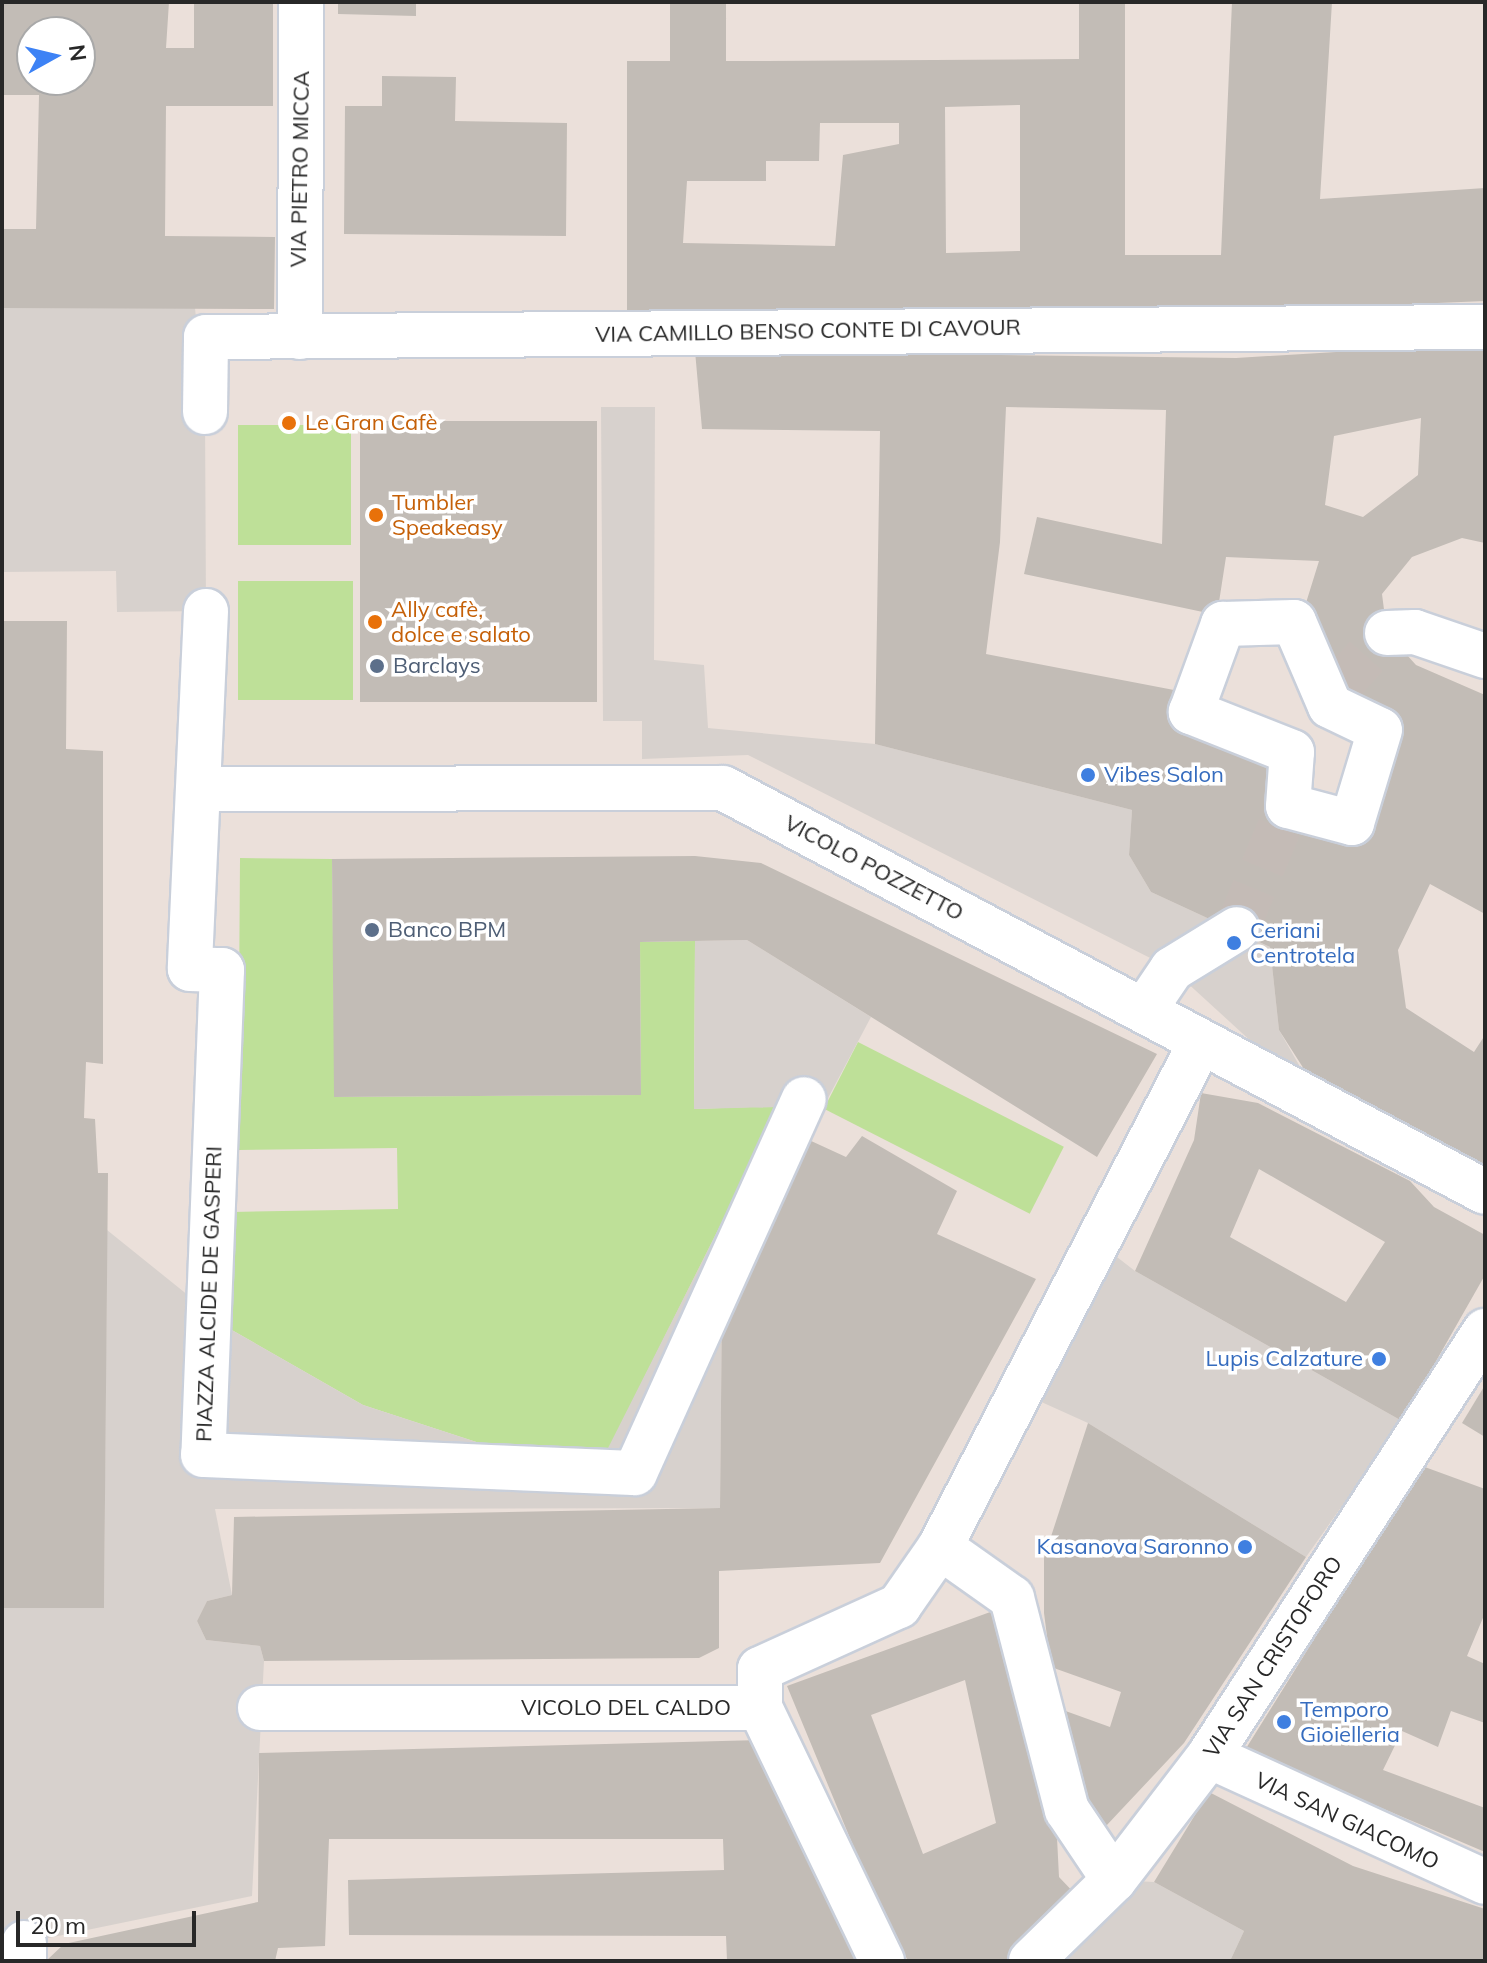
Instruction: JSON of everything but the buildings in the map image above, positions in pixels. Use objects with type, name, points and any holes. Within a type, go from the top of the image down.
[{"type":"street","name":"VIA PIETRO MICCA","points":[[300,337],[301,2]]},
{"type":"street","name":"VIA CAMILLO BENSO CONTE DI CAVOUR","points":[[205,412],[206,337],[1485,327]]},
{"type":"street","name":"PIAZZA ALCIDE DE GASPERI","points":[[206,611],[202,789],[190,969],[222,970],[203,1455],[635,1473],[804,1099]]},
{"type":"street","points":[[1294,622],[1333,697],[1380,730],[1352,823],[1285,814],[1292,752],[1191,712],[1223,624],[1294,622]]},
{"type":"street","points":[[1387,633],[1415,632],[1473,650]]},
{"type":"street","points":[[1285,814],[1333,697]]},
{"type":"street","name":"VICOLO POZZETTO","points":[[202,789],[723,788],[1145,1009],[1200,1044],[1485,1192]]},
{"type":"street","points":[[1145,1009],[1172,969],[1237,929]]},
{"type":"street","points":[[760,1708],[760,1669],[899,1606],[940,1547],[1200,1044]]},
{"type":"street","name":"VIA SAN CRISTOFORO","points":[[1031,1961],[1114,1880],[1209,1756],[1485,1331]]},
{"type":"street","points":[[940,1547],[1012,1598],[1067,1810],[1114,1880]]},
{"type":"street","name":"VICOLO DEL CALDO","points":[[260,1708],[760,1708],[882,1961]]},
{"type":"street","name":"VIA SAN GIACOMO","points":[[1209,1756],[1485,1882]]},
{"type":"green space","points":[[238,425],[351,425],[351,545],[238,545]]},
{"type":"green space","points":[[238,581],[353,581],[353,700],[238,700]]},
{"type":"green space","points":[[240,858],[332,859],[335,1097],[641,1095],[640,942],[695,941],[694,1109],[780,1106],[603,1460],[519,1456],[363,1405],[230,1329],[232,1212],[398,1209],[397,1148],[238,1150]]},
{"type":"green space","points":[[858,1042],[1064,1147],[1030,1214],[824,1109]]},
{"type":"shaded area","points":[[2,308],[195,308],[205,412],[206,611],[117,612],[116,571],[2,572]]},
{"type":"shaded area","points":[[601,407],[655,407],[654,660],[704,665],[708,728],[875,744],[1132,810],[1129,855],[1151,892],[1270,947],[1279,1030],[1323,1107],[1172,969],[748,755],[642,759],[642,721],[603,721]]},
{"type":"shaded area","points":[[747,940],[871,1017],[722,1298],[720,1508],[215,1509],[232,1595],[207,1601],[197,1621],[206,1640],[260,1646],[264,1661],[252,1896],[24,1943],[2,1939],[2,1608],[104,1607],[107,1230],[230,1329],[363,1405],[519,1456],[602,1460],[780,1107],[694,1109],[695,941]]},
{"type":"shaded area","points":[[1095,1240],[1135,1271],[1402,1421],[1306,1557],[1088,1423],[1017,1391]]},
{"type":"shaded area","points":[[1114,1880],[1154,1882],[1244,1931],[1230,1961],[1031,1961]]},
{"type":"tunnel","points":[[1337,689],[1387,633]]},
{"type":"tunnel","points":[[1237,929],[1282,821]]},
{"type":"place","name":"Le Gran Cafè","points":[[289,423]]},
{"type":"place","name":"Tumbler Speakeasy","points":[[376,515]]},
{"type":"place","name":"Ally cafè, dolce e salato","points":[[375,622]]},
{"type":"place","name":"Barclays","points":[[377,666]]},
{"type":"place","name":"Vibes Salon","points":[[1088,775]]},
{"type":"place","name":"Banco BPM","points":[[372,930]]},
{"type":"place","name":"Ceriani Centrotela","points":[[1234,943]]},
{"type":"place","name":"Lupis Calzature","points":[[1379,1359]]},
{"type":"place","name":"Kasanova Saronno","points":[[1245,1547]]},
{"type":"place","name":"Temporo Gioielleria","points":[[1284,1722]]}]
